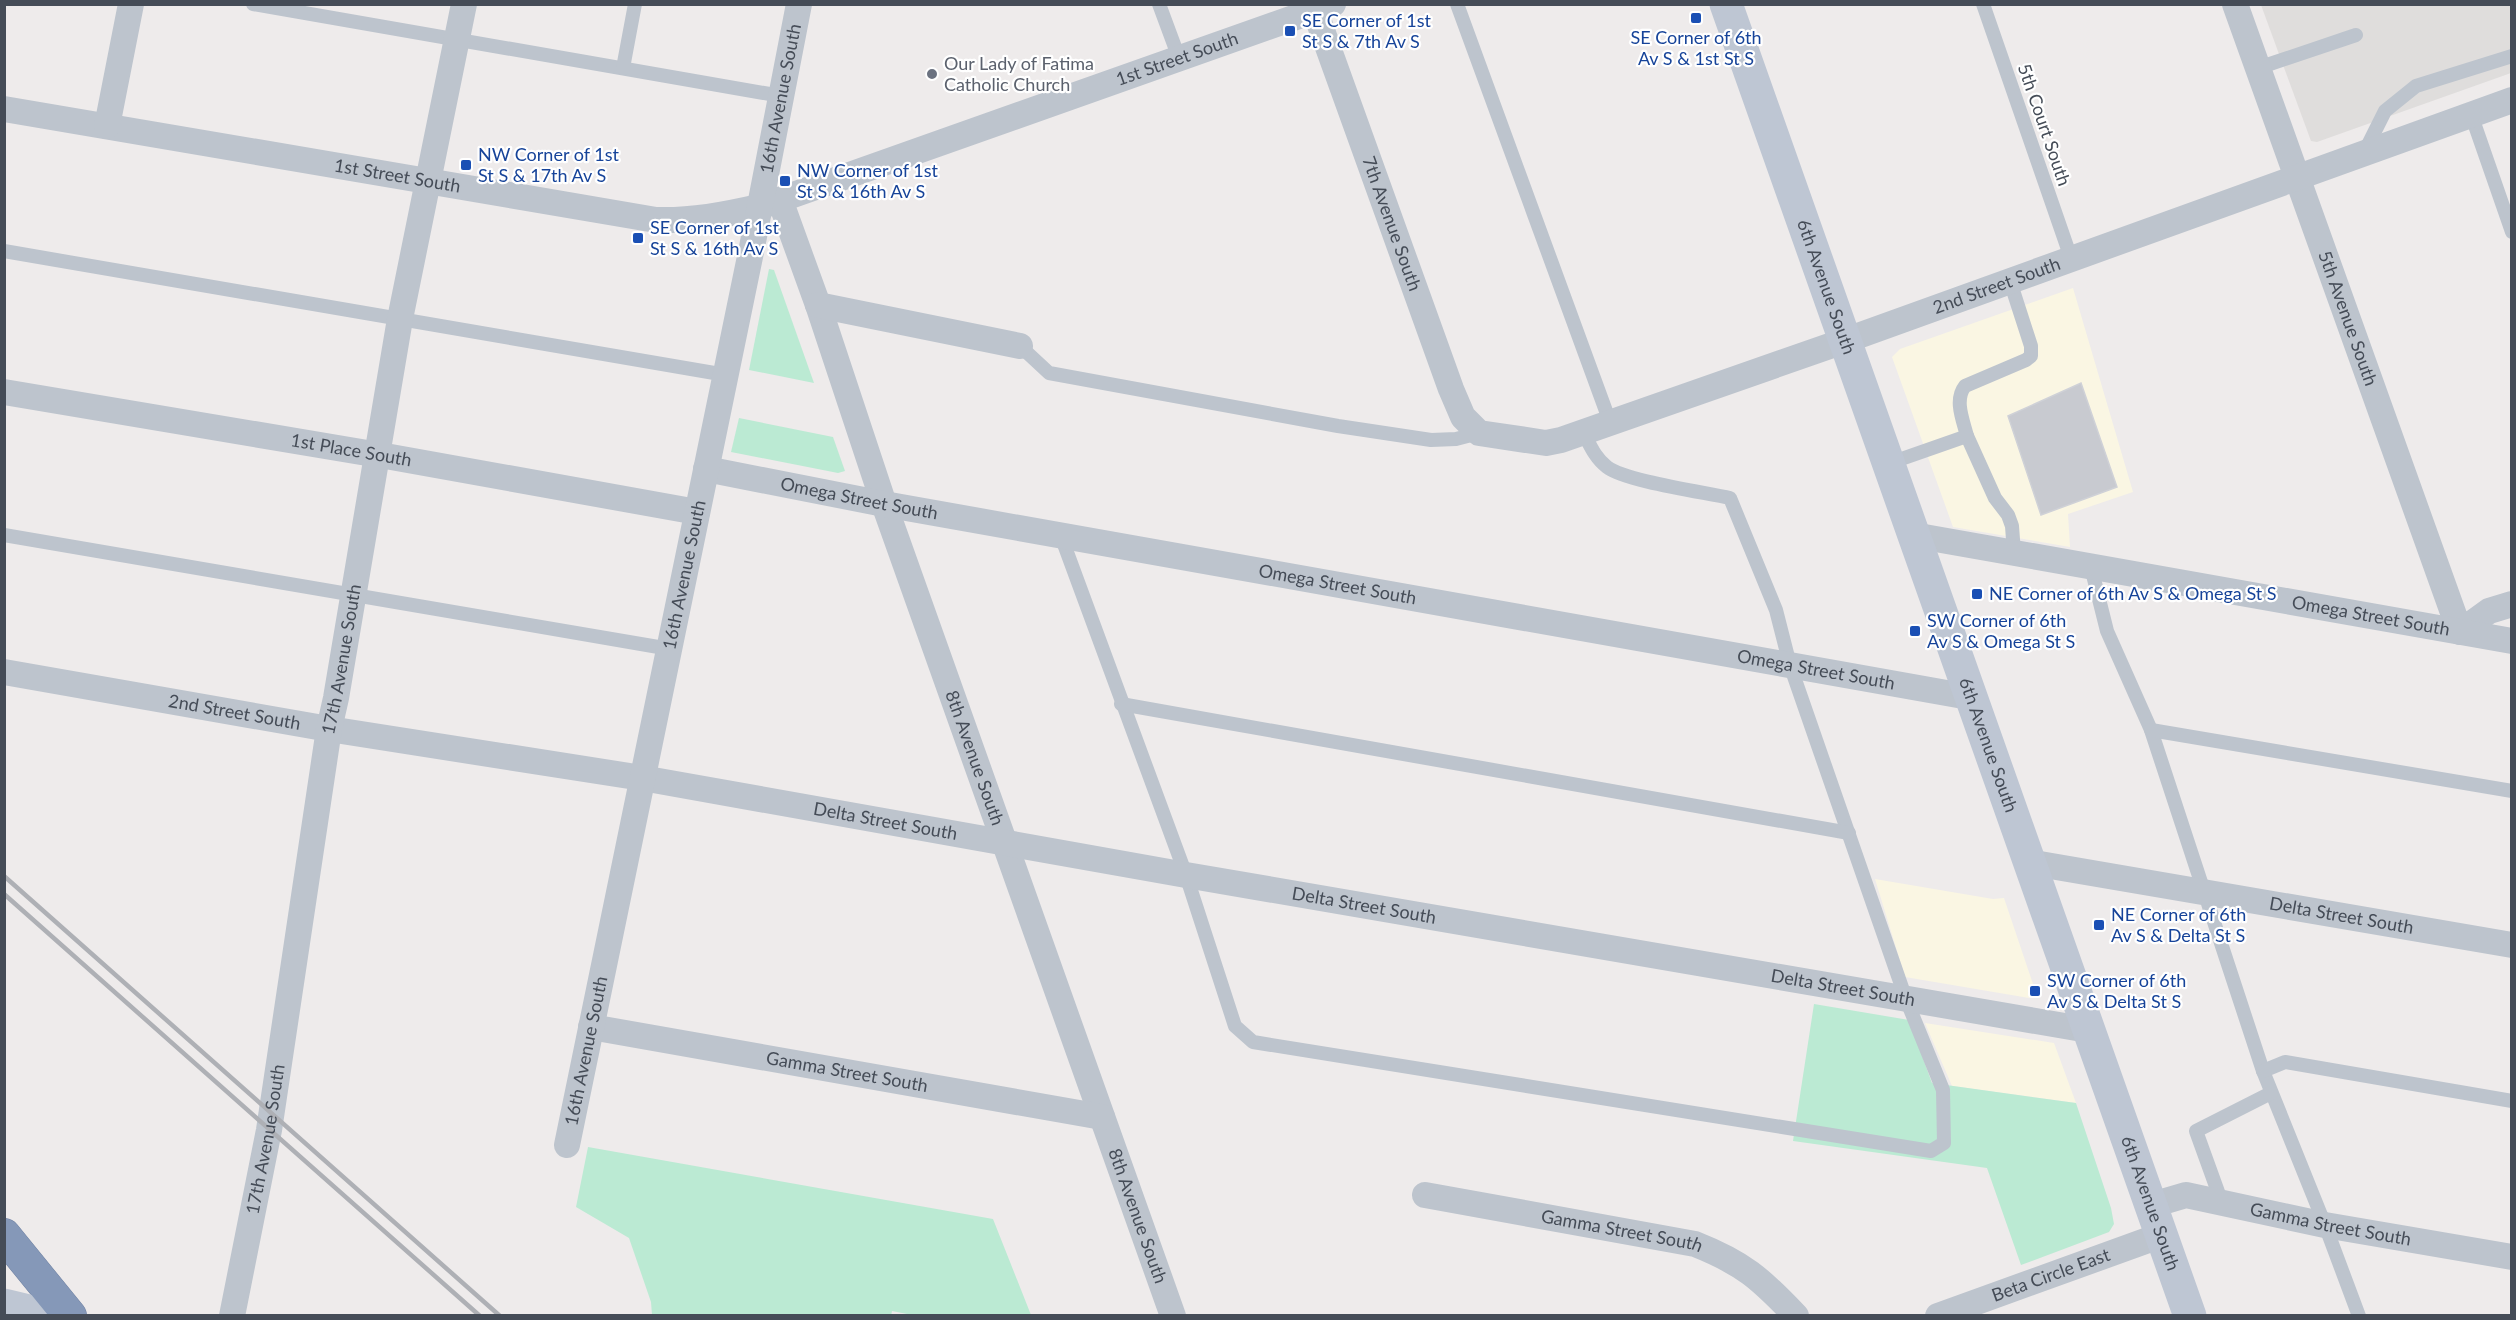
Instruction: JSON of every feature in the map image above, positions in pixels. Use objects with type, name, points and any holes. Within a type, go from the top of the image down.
[{"type":"highway","points":[[10,1242],[70,1316]]},
{"type":"main road","name":"6th Avenue South","points":[[1726,4],[1969,697],[2190,1316]]},
{"type":"main road","points":[[4,1305],[50,1316]]},
{"type":"street","points":[[107,126],[130,4]]},
{"type":"street","name":"17th Avenue South","points":[[232,1316],[269,1130],[329,729],[400,319],[464,4]]},
{"type":"street","name":"16th Avenue South","points":[[567,1145],[726,375],[769,203],[781,96],[799,4]]},
{"type":"street","name":"5th Avenue South","points":[[2235,4],[2460,632]]},
{"type":"street","name":"1st Street South","points":[[4,109],[656,220],[685,221],[711,218],[769,203],[1324,8]]},
{"type":"street","name":"7th Avenue South","points":[[1324,8],[1451,388],[1463,417],[1479,433]]},
{"type":"street","name":"2nd Street South","points":[[1479,433],[1546,443],[1583,432],[1844,341],[2511,100]]},
{"type":"street","name":"8th Avenue South","points":[[769,203],[818,305],[884,504],[1173,1316]]},
{"type":"street","points":[[818,305],[1020,346]]},
{"type":"street","name":"1st Place South","points":[[4,392],[697,512]]},
{"type":"street","name":"Omega Street South","points":[[706,469],[1061,536],[1969,697]]},
{"type":"street","name":"Omega Street South","points":[[1913,535],[2511,641]]},
{"type":"street","points":[[2460,632],[2489,611],[2511,604]]},
{"type":"street","name":"2nd Street South","points":[[4,672],[329,729],[642,778]]},
{"type":"street","name":"Delta Street South","points":[[642,778],[1186,875],[2088,1030]]},
{"type":"street","name":"Delta Street South","points":[[2028,862],[2511,945]]},
{"type":"street","name":"Gamma Street South","points":[[591,1027],[1102,1117]]},
{"type":"street","name":"Gamma Street South","points":[[1425,1195],[1695,1244],[1727,1257],[1751,1271],[1796,1316]]},
{"type":"street","name":"Gamma Street South","points":[[2152,1205],[2186,1195],[2325,1225],[2511,1257]]},
{"type":"street","name":"Beta Circle East","points":[[1938,1316],[2162,1235]]},
{"type":"lane","points":[[253,4],[297,7],[457,41],[781,96]]},
{"type":"lane","points":[[623,68],[635,4]]},
{"type":"lane","points":[[1159,4],[1179,58]]},
{"type":"lane","points":[[1457,4],[1610,422]]},
{"type":"lane","name":"5th Court South","points":[[1983,4],[2071,258]]},
{"type":"lane","points":[[2258,68],[2356,35]]},
{"type":"lane","points":[[2364,153],[2385,111],[2416,86],[2511,56]]},
{"type":"lane","points":[[2470,114],[2511,232]]},
{"type":"lane","points":[[4,251],[726,375]]},
{"type":"lane","points":[[2010,281],[2031,346],[2031,356],[1965,386],[1960,393],[1959,400],[1967,436],[1995,498],[2008,515],[2012,526],[2014,553]]},
{"type":"lane","points":[[1020,346],[1049,373],[1338,426],[1431,440],[1456,439],[1479,433]]},
{"type":"lane","points":[[1061,536],[1121,704],[1186,875],[1235,1026],[1253,1042],[1931,1151],[1944,1143],[1943,1090],[1906,999],[1790,665],[1776,610],[1730,498],[1625,475],[1608,468],[1594,455],[1583,432]]},
{"type":"lane","points":[[1887,464],[1967,436]]},
{"type":"lane","points":[[4,535],[669,649]]},
{"type":"lane","points":[[2091,567],[2107,631],[2151,730],[2263,1071],[2359,1316]]},
{"type":"lane","points":[[1121,704],[1849,833]]},
{"type":"lane","points":[[2151,730],[2511,791]]},
{"type":"lane","points":[[2263,1071],[2284,1062],[2511,1101]]},
{"type":"lane","points":[[2222,1203],[2196,1131],[2271,1093]]},
{"type":"shaded area","points":[[2261,5],[2511,5],[2511,73],[2317,142],[2311,141]]},
{"type":"shaded area","points":[[2073,288],[2133,492],[2068,514],[2070,547],[1953,527],[1892,357],[1900,349]]},
{"type":"shaded area","points":[[1875,879],[1993,899],[2004,898],[2036,993],[2029,998],[1905,977]]},
{"type":"shaded area","points":[[1925,1023],[2054,1043],[2076,1103],[1952,1086]]},
{"type":"green space","points":[[769,269],[774,270],[814,383],[749,370]]},
{"type":"green space","points":[[739,418],[833,437],[845,471],[838,473],[731,452]]},
{"type":"green space","points":[[1814,1004],[1909,1020],[1932,1083],[2076,1103],[2111,1208],[2114,1224],[2109,1232],[2021,1265],[1987,1168],[1793,1141]]},
{"type":"green space","points":[[588,1147],[993,1219],[1031,1315],[917,1316],[892,1311],[891,1316],[652,1315],[651,1302],[629,1238],[576,1207]]},
{"type":"building","points":[[2081,383],[2117,487],[2041,515],[2008,416]]},
{"type":"railway","points":[[4,876],[500,1316]]},
{"type":"railway","points":[[4,894],[480,1316]]},
{"type":"place","name":"SE Corner of 6th Av S & 1st St S","points":[[1696,18]]},
{"type":"place","name":"SE Corner of 1st St S & 7th Av S","points":[[1290,31]]},
{"type":"place","name":"Our Lady of Fatima Catholic Church","points":[[932,74]]},
{"type":"place","name":"NW Corner of 1st St S & 17th Av S","points":[[466,165]]},
{"type":"place","name":"NW Corner of 1st St S & 16th Av S","points":[[785,181]]},
{"type":"place","name":"SE Corner of 1st St S & 16th Av S","points":[[638,238]]},
{"type":"place","name":"NE Corner of 6th Av S & Omega St S","points":[[1977,594]]},
{"type":"place","name":"SW Corner of 6th Av S & Omega St S","points":[[1915,631]]},
{"type":"place","name":"NE Corner of 6th Av S & Delta St S","points":[[2099,925]]},
{"type":"place","name":"SW Corner of 6th Av S & Delta St S","points":[[2035,991]]}]
